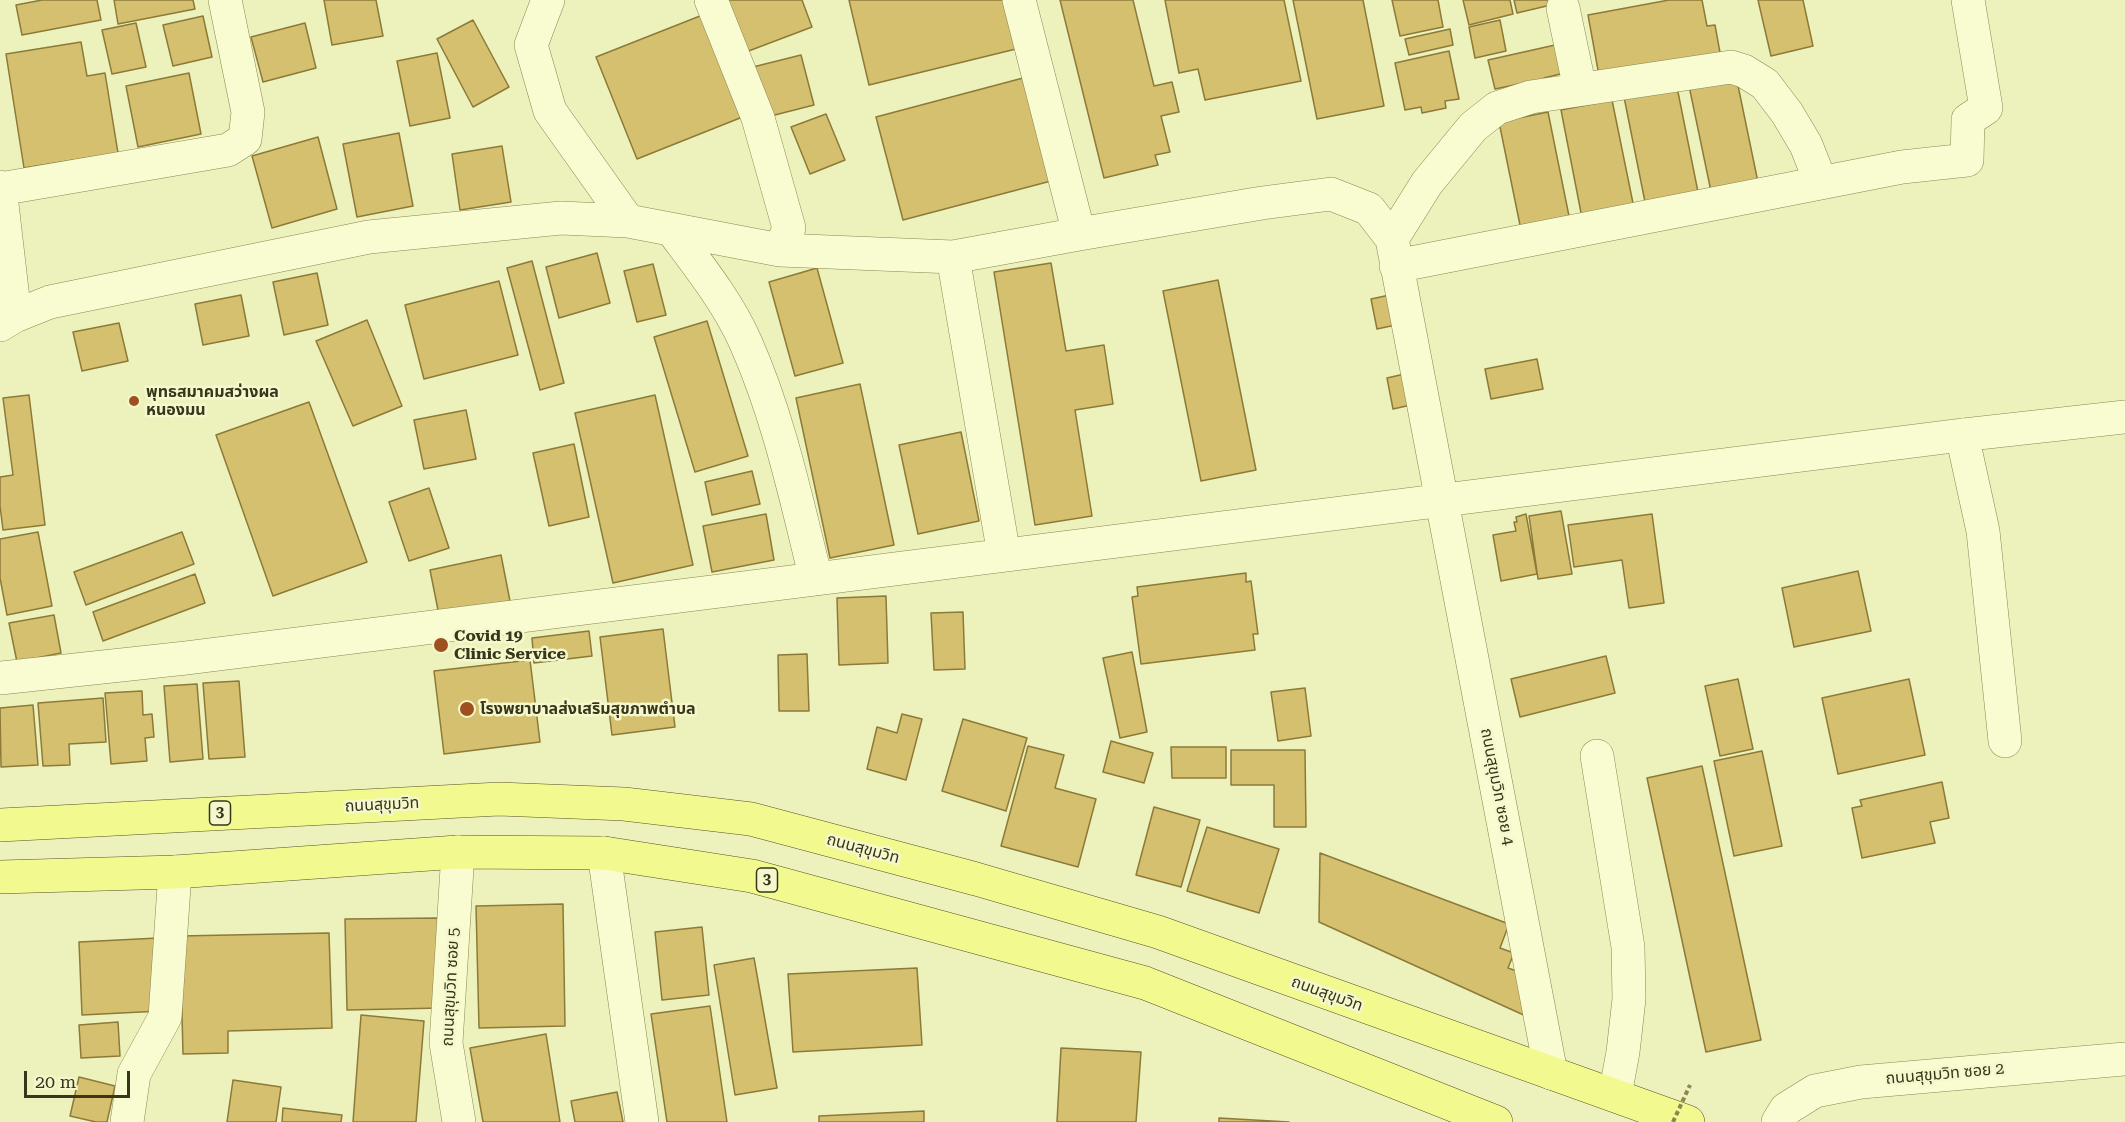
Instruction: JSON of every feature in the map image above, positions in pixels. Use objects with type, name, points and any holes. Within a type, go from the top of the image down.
[{"type":"main road","name":"ถนนสุขุมวิท","points":[[0,825],[499,799],[624,804],[751,819],[976,879],[1158,933],[1688,1122]]},
{"type":"main road","name":"3","points":[[0,877],[175,872],[458,852],[604,853],[752,876],[1145,983],[1497,1122]]},
{"type":"street","points":[[225,0],[248,112],[246,140],[228,150],[0,188],[7,320],[50,302],[369,237],[561,218],[628,222],[780,250],[953,257],[1262,203],[1331,194],[1369,209],[1394,252]]},
{"type":"street","points":[[548,0],[531,45],[550,111],[628,222]]},
{"type":"street","points":[[711,0],[758,118],[789,228],[780,250]]},
{"type":"street","points":[[1018,0],[1079,234]]},
{"type":"street","points":[[1394,252],[1821,183],[1902,167],[1967,160],[1968,120],[1986,108],[1968,0]]},
{"type":"street","points":[[1563,8],[1580,88]]},
{"type":"street","points":[[1394,252],[1427,183],[1473,127],[1497,108],[1531,97],[1580,88],[1731,66],[1744,71],[1765,84],[1787,113],[1806,145],[1821,183]]},
{"type":"street","points":[[672,230],[707,277],[744,340],[776,421],[816,579]]},
{"type":"street","name":"ถนนสุขุมวิท ซอย 4","points":[[1394,252],[1551,1073]]},
{"type":"street","points":[[953,257],[1004,555]]},
{"type":"street","points":[[0,678],[198,656],[1962,435],[2125,417]]},
{"type":"street","points":[[1962,435],[1983,531],[2005,741]]},
{"type":"street","points":[[1597,756],[1628,947],[1629,999],[1615,1095]]},
{"type":"street","name":"ถนนสุขุมวิท ซอย 5","points":[[458,852],[446,1043],[459,1122]]},
{"type":"street","points":[[604,853],[642,1122]]},
{"type":"street","points":[[127,1122],[134,1074],[165,1017],[175,872]]},
{"type":"street","name":"ถนนสุขุมวิท ซอย 2","points":[[1778,1122],[1786,1109],[1815,1091],[1850,1084],[2125,1059]]},
{"type":"path","points":[[1673,1122],[1690,1085]]},
{"type":"building","points":[[42,0],[97,0],[101,20],[22,35],[16,5]]},
{"type":"building","points":[[114,0],[193,0],[195,9],[118,24]]},
{"type":"building","points":[[324,0],[376,0],[383,36],[332,45]]},
{"type":"building","points":[[717,0],[802,0],[812,27],[738,55]]},
{"type":"building","points":[[849,0],[1004,0],[1016,49],[869,85]]},
{"type":"building","points":[[1060,0],[1133,0],[1154,86],[1172,82],[1179,112],[1161,116],[1170,152],[1155,155],[1158,165],[1104,178]]},
{"type":"building","points":[[1165,0],[1284,0],[1301,81],[1205,100],[1198,69],[1179,73]]},
{"type":"building","points":[[1293,0],[1363,0],[1384,106],[1317,119]]},
{"type":"building","points":[[1392,0],[1438,0],[1443,27],[1400,36]]},
{"type":"building","points":[[1463,0],[1510,0],[1513,14],[1469,25]]},
{"type":"building","points":[[1514,0],[1572,0],[1517,13]]},
{"type":"building","points":[[1669,0],[1702,0],[1707,26],[1715,25],[1721,58],[1600,81],[1588,15]]},
{"type":"building","points":[[1758,0],[1803,0],[1813,46],[1771,56]]},
{"type":"building","points":[[705,14],[745,116],[637,159],[596,57]]},
{"type":"building","points":[[203,16],[212,57],[173,66],[163,25]]},
{"type":"building","points":[[473,20],[509,87],[473,107],[437,39]]},
{"type":"building","points":[[1500,20],[1506,51],[1475,58],[1469,27]]},
{"type":"building","points":[[136,23],[146,67],[112,74],[102,30]]},
{"type":"building","points":[[305,23],[316,68],[263,82],[251,37]]},
{"type":"building","points":[[1450,29],[1453,45],[1409,55],[1405,39]]},
{"type":"building","points":[[81,42],[87,76],[105,73],[118,153],[24,168],[6,54]]},
{"type":"building","points":[[1564,43],[1572,71],[1544,78],[1546,87],[1519,84],[1495,89],[1488,60]]},
{"type":"building","points":[[1449,51],[1459,99],[1445,101],[1446,108],[1422,113],[1421,107],[1405,110],[1395,63]]},
{"type":"building","points":[[437,53],[450,118],[410,126],[397,61]]},
{"type":"building","points":[[801,55],[814,105],[767,117],[753,67]]},
{"type":"building","points":[[1735,71],[1760,192],[1713,201],[1688,81]]},
{"type":"building","points":[[189,73],[201,134],[138,147],[126,86]]},
{"type":"building","points":[[1023,78],[1051,181],[903,220],[876,117]]},
{"type":"building","points":[[1676,82],[1700,202],[1647,212],[1623,92]]},
{"type":"building","points":[[1612,100],[1635,213],[1583,223],[1561,110]]},
{"type":"building","points":[[1548,112],[1570,221],[1521,230],[1499,122]]},
{"type":"building","points":[[826,114],[845,160],[810,174],[791,127]]},
{"type":"building","points":[[399,133],[413,206],[357,217],[343,144]]},
{"type":"building","points":[[318,137],[337,209],[272,228],[252,156]]},
{"type":"building","points":[[502,146],[511,202],[460,210],[452,154]]},
{"type":"building","points":[[597,253],[610,303],[559,318],[546,267]]},
{"type":"building","points":[[532,261],[564,383],[540,390],[507,268]]},
{"type":"building","points":[[1051,263],[1066,351],[1104,345],[1113,404],[1075,410],[1092,516],[1035,525],[994,272]]},
{"type":"building","points":[[653,264],[666,315],[637,322],[624,271]]},
{"type":"building","points":[[817,268],[843,363],[795,376],[769,282]]},
{"type":"building","points":[[317,273],[328,325],[284,335],[273,282]]},
{"type":"building","points":[[1218,280],[1256,470],[1201,481],[1163,291]]},
{"type":"building","points":[[499,281],[518,355],[424,379],[405,305]]},
{"type":"building","points":[[1399,293],[1405,323],[1377,329],[1371,299]]},
{"type":"building","points":[[241,295],[249,336],[203,345],[195,304]]},
{"type":"building","points":[[367,320],[402,406],[353,426],[316,341]]},
{"type":"building","points":[[707,321],[748,456],[695,472],[654,337]]},
{"type":"building","points":[[119,323],[128,361],[82,371],[73,332]]},
{"type":"building","points":[[1537,359],[1543,389],[1491,399],[1485,369]]},
{"type":"building","points":[[1413,372],[1420,403],[1393,409],[1387,378]]},
{"type":"building","points":[[860,384],[894,545],[830,558],[796,398]]},
{"type":"building","points":[[29,395],[45,525],[3,530],[0,477],[13,475],[3,398]]},
{"type":"building","points":[[655,395],[693,565],[613,583],[575,413]]},
{"type":"building","points":[[309,402],[367,562],[273,596],[216,435]]},
{"type":"building","points":[[466,410],[476,459],[424,469],[414,420]]},
{"type":"building","points":[[961,432],[979,521],[918,534],[899,445]]},
{"type":"building","points":[[574,444],[589,517],[549,526],[533,453]]},
{"type":"building","points":[[752,471],[760,504],[712,515],[705,482]]},
{"type":"building","points":[[429,488],[449,548],[409,561],[389,502]]},
{"type":"building","points":[[1561,511],[1572,574],[1538,579],[1529,516]]},
{"type":"building","points":[[766,514],[774,560],[712,572],[703,526]]},
{"type":"building","points":[[1526,514],[1537,574],[1501,581],[1493,535],[1516,531],[1514,522],[1517,522],[1516,517]]},
{"type":"building","points":[[1652,514],[1664,603],[1629,608],[1622,560],[1574,567],[1568,525]]},
{"type":"building","points":[[38,532],[52,606],[7,615],[0,578],[0,539]]},
{"type":"building","points":[[182,532],[194,564],[86,605],[74,572]]},
{"type":"building","points":[[501,555],[510,601],[439,615],[430,570]]},
{"type":"building","points":[[1858,571],[1871,631],[1794,647],[1782,588]]},
{"type":"building","points":[[1246,573],[1246,582],[1251,581],[1258,634],[1253,634],[1255,650],[1141,664],[1132,597],[1138,596],[1137,587]]},
{"type":"building","points":[[195,574],[205,603],[103,641],[93,612]]},
{"type":"building","points":[[886,596],[888,663],[839,665],[837,598]]},
{"type":"building","points":[[963,612],[965,669],[934,670],[931,613]]},
{"type":"building","points":[[54,615],[61,653],[17,662],[9,623]]},
{"type":"building","points":[[663,629],[675,727],[612,735],[600,637]]},
{"type":"building","points":[[589,631],[592,656],[534,663],[532,638]]},
{"type":"building","points":[[1132,652],[1147,732],[1120,738],[1103,658]]},
{"type":"building","points":[[807,654],[809,711],[779,711],[778,655]]},
{"type":"building","points":[[1606,656],[1615,693],[1520,717],[1511,679]]},
{"type":"building","points":[[530,660],[540,742],[444,754],[434,671]]},
{"type":"building","points":[[1738,679],[1753,749],[1720,756],[1705,686]]},
{"type":"building","points":[[1909,679],[1925,755],[1838,774],[1822,698]]},
{"type":"building","points":[[239,681],[245,757],[209,759],[203,683]]},
{"type":"building","points":[[197,684],[203,759],[170,762],[164,686]]},
{"type":"building","points":[[1305,688],[1311,736],[1278,741],[1271,692]]},
{"type":"building","points":[[142,691],[143,715],[152,714],[154,737],[145,738],[147,761],[111,764],[105,693]]},
{"type":"building","points":[[103,698],[106,742],[69,744],[70,765],[43,766],[38,703]]},
{"type":"building","points":[[33,705],[38,765],[1,767],[0,708]]},
{"type":"building","points":[[902,714],[922,719],[906,780],[867,769],[877,727],[897,733]]},
{"type":"building","points":[[963,719],[1027,738],[1006,811],[942,791]]},
{"type":"building","points":[[1111,741],[1153,753],[1144,783],[1103,772]]},
{"type":"building","points":[[1028,746],[1064,755],[1055,788],[1096,799],[1078,867],[1001,846]]},
{"type":"building","points":[[1171,747],[1226,747],[1226,778],[1172,778]]},
{"type":"building","points":[[1231,750],[1305,750],[1306,827],[1274,827],[1274,785],[1231,785]]},
{"type":"building","points":[[1762,751],[1782,846],[1734,856],[1714,761]]},
{"type":"building","points":[[1702,766],[1761,1040],[1706,1052],[1647,778]]},
{"type":"building","points":[[1942,782],[1949,818],[1930,822],[1935,843],[1862,858],[1852,808],[1862,806],[1860,800]]},
{"type":"building","points":[[1154,807],[1200,820],[1181,887],[1136,875]]},
{"type":"building","points":[[1207,827],[1279,849],[1259,913],[1187,891]]},
{"type":"building","points":[[1320,853],[1509,924],[1500,948],[1514,953],[1508,968],[1525,974],[1528,1017],[1319,922]]},
{"type":"building","points":[[563,904],[565,1026],[479,1028],[476,906]]},
{"type":"building","points":[[439,918],[441,1008],[347,1010],[345,919]]},
{"type":"building","points":[[702,927],[709,995],[662,1000],[655,932]]},
{"type":"building","points":[[329,933],[332,1028],[228,1031],[228,1053],[183,1054],[180,936]]},
{"type":"building","points":[[158,938],[161,1011],[82,1015],[79,942]]},
{"type":"building","points":[[754,958],[777,1088],[735,1095],[714,965]]},
{"type":"building","points":[[917,968],[922,1045],[793,1052],[788,974]]},
{"type":"building","points":[[710,1006],[727,1122],[667,1122],[651,1014]]},
{"type":"building","points":[[361,1015],[424,1021],[416,1122],[353,1122]]},
{"type":"building","points":[[118,1022],[120,1056],[81,1058],[79,1025]]},
{"type":"building","points":[[546,1034],[560,1122],[483,1122],[470,1048]]},
{"type":"building","points":[[1061,1048],[1141,1052],[1136,1122],[1057,1122]]},
{"type":"building","points":[[79,1077],[115,1086],[107,1122],[70,1116]]},
{"type":"building","points":[[233,1080],[281,1087],[276,1122],[227,1122]]},
{"type":"building","points":[[617,1092],[623,1122],[575,1122],[571,1101]]},
{"type":"building","points":[[283,1108],[342,1115],[341,1122],[282,1122]]},
{"type":"building","points":[[924,1111],[924,1122],[819,1122],[819,1116]]},
{"type":"building","points":[[1219,1118],[1289,1122],[1219,1122]]},
{"type":"place","name":"พุทธสมาคมสว่างผล หนองมน","points":[[134,401]]},
{"type":"place","name":"Covid 19 Clinic Service","points":[[441,645]]},
{"type":"place","name":"โรงพยาบาลส่งเสริมสุขภาพตำบล","points":[[467,709]]}]
